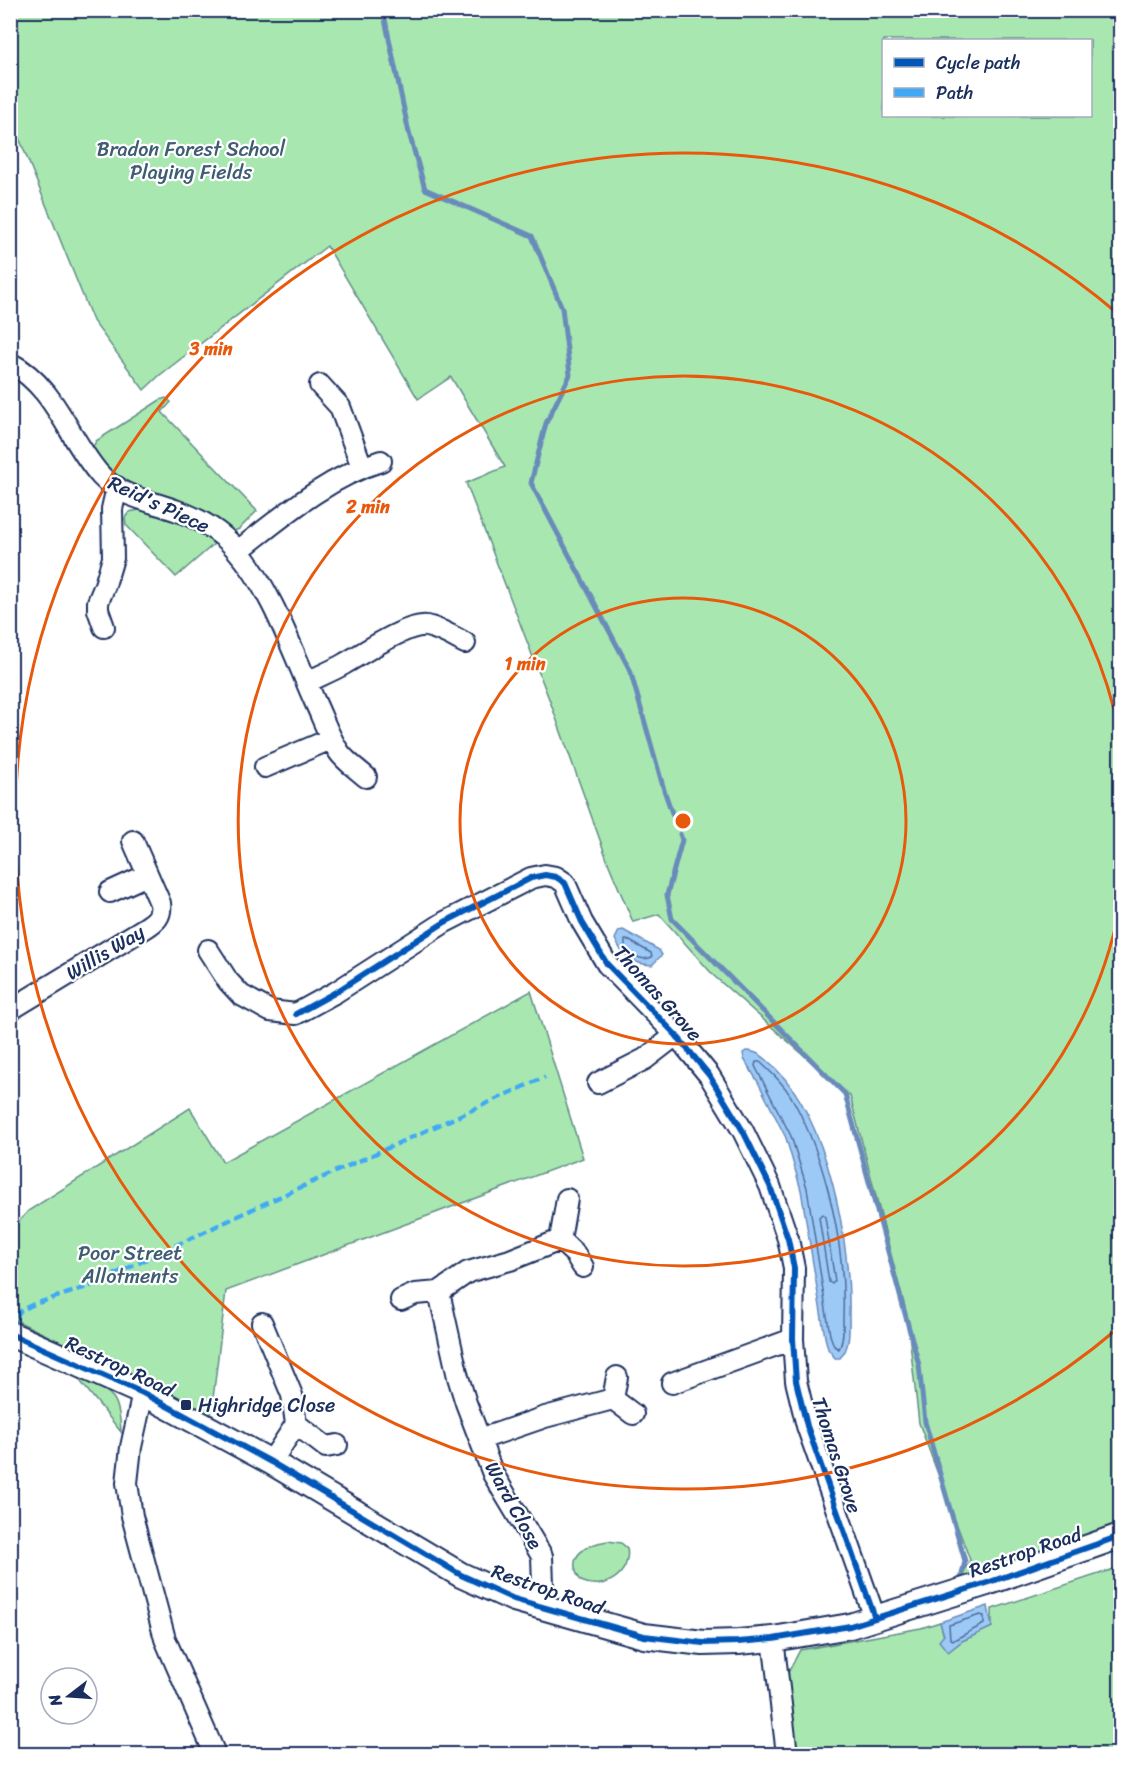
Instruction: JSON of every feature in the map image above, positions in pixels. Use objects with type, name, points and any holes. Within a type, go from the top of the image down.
[{"type":"street","name":"Reid's Piece","points":[[10,363],[39,384],[102,477],[117,488],[136,497],[191,516],[225,538],[238,551],[256,576],[271,603],[331,739],[340,754],[366,777]]},
{"type":"street","points":[[320,385],[340,406],[362,467]]},
{"type":"street","points":[[238,551],[314,494],[362,467],[381,461]]},
{"type":"street","points":[[104,627],[98,610],[98,602],[113,558],[112,509],[117,488]]},
{"type":"street","points":[[307,682],[333,670],[388,638],[418,627],[436,629],[465,643]]},
{"type":"street","points":[[266,768],[331,739]]},
{"type":"street","name":"Willis Way","points":[[10,1010],[155,921],[160,913],[160,903],[133,842]]},
{"type":"street","points":[[110,892],[147,875]]},
{"type":"street","name":"Thomas Grove","points":[[208,950],[228,981],[241,995],[270,1011],[296,1014],[336,992],[445,922],[531,878],[556,877],[565,883],[582,922],[607,964],[676,1035],[709,1075],[743,1131],[770,1186],[788,1239],[794,1268],[793,1339],[796,1381],[807,1426],[876,1618]]},
{"type":"street","points":[[598,1083],[645,1059],[676,1035]]},
{"type":"street","points":[[560,1240],[567,1199]]},
{"type":"street","points":[[560,1240],[575,1254],[583,1267]]},
{"type":"street","points":[[401,1300],[415,1294],[439,1292],[468,1272],[510,1260],[560,1240]]},
{"type":"street","name":"Ward Close","points":[[439,1292],[461,1389],[493,1474],[542,1556],[543,1585],[537,1606]]},
{"type":"street","points":[[262,1323],[291,1395],[296,1424],[326,1447],[337,1445]]},
{"type":"street","name":"Restrop Road","points":[[10,1334],[143,1393],[271,1462],[461,1575],[514,1599],[644,1636],[703,1643],[773,1639],[850,1626],[1120,1536]]},
{"type":"street","points":[[672,1383],[793,1339]]},
{"type":"street","points":[[617,1377],[613,1399],[633,1414]]},
{"type":"street","points":[[143,1393],[131,1447],[127,1483],[132,1516],[165,1639],[215,1755]]},
{"type":"street","name":"Ward Close","points":[[481,1439],[545,1417],[613,1399]]},
{"type":"street","points":[[271,1462],[296,1424]]},
{"type":"street","points":[[773,1639],[787,1755]]},
{"type":"green space","name":"Bradon Forest School Playing Fields","points":[[11,11],[1120,11],[1120,1526],[959,1581],[970,1560],[919,1423],[907,1316],[850,1096],[714,976],[659,914],[633,922],[609,865],[551,704],[466,483],[505,467],[451,377],[418,399],[327,246],[160,375],[144,390],[93,321],[11,118]]},
{"type":"green space","points":[[166,398],[171,402],[162,412],[257,511],[239,529],[232,532],[135,487],[106,465],[93,447],[96,441]]},
{"type":"green space","points":[[139,510],[179,522],[214,544],[176,577],[126,525],[125,518],[129,512]]},
{"type":"green space","name":"Poor Street Allotments","points":[[531,991],[583,1158],[226,1291],[211,1415],[11,1318],[11,1231],[28,1211],[190,1108],[223,1162]]},
{"type":"green space","points":[[77,1377],[111,1395],[118,1408],[121,1432]]},
{"type":"green space","points":[[608,1541],[621,1543],[627,1548],[625,1566],[621,1573],[599,1584],[581,1581],[576,1573],[575,1565],[580,1553],[592,1545]]},
{"type":"green space","points":[[1120,1567],[1120,1754],[795,1754],[788,1673],[800,1650],[921,1628],[940,1622],[948,1652],[962,1641],[992,1627],[992,1609]]},
{"type":"water","points":[[623,930],[659,950],[662,955],[652,965],[639,963],[629,958],[621,951],[615,939],[619,931]]},
{"type":"water","points":[[746,1051],[759,1054],[766,1059],[794,1091],[810,1119],[833,1184],[846,1254],[849,1286],[849,1338],[844,1354],[840,1358],[835,1358],[828,1349],[825,1337],[801,1190],[786,1138],[744,1059],[743,1053]]},
{"type":"water","points":[[988,1606],[992,1627],[962,1641],[948,1652],[939,1641],[944,1635],[940,1622]]},
{"type":"waterway","points":[[383,10],[409,133],[425,189],[532,236],[562,308],[570,375],[546,423],[531,483],[630,670],[673,816]]},
{"type":"waterway","points":[[680,834],[682,840],[667,895],[672,919],[845,1094],[919,1365],[925,1422],[965,1561],[960,1583]]},
{"type":"marked path","points":[[10,1329],[20,1311],[32,1305],[90,1286],[257,1207],[545,1077]]},
{"type":"cycle path","points":[[296,1014],[336,992],[445,922],[531,878],[545,875],[556,877],[565,883],[582,922],[607,964],[676,1035],[709,1075],[743,1131],[770,1186],[788,1239],[794,1268],[793,1339],[796,1381],[807,1426],[875,1618]]},
{"type":"cycle path","points":[[10,1334],[143,1393],[271,1462],[461,1575],[514,1599],[644,1636],[703,1643],[738,1642],[773,1639],[850,1626],[987,1583],[1120,1536]]},
{"type":"place","name":"Highridge Close","points":[[186,1405]]}]
